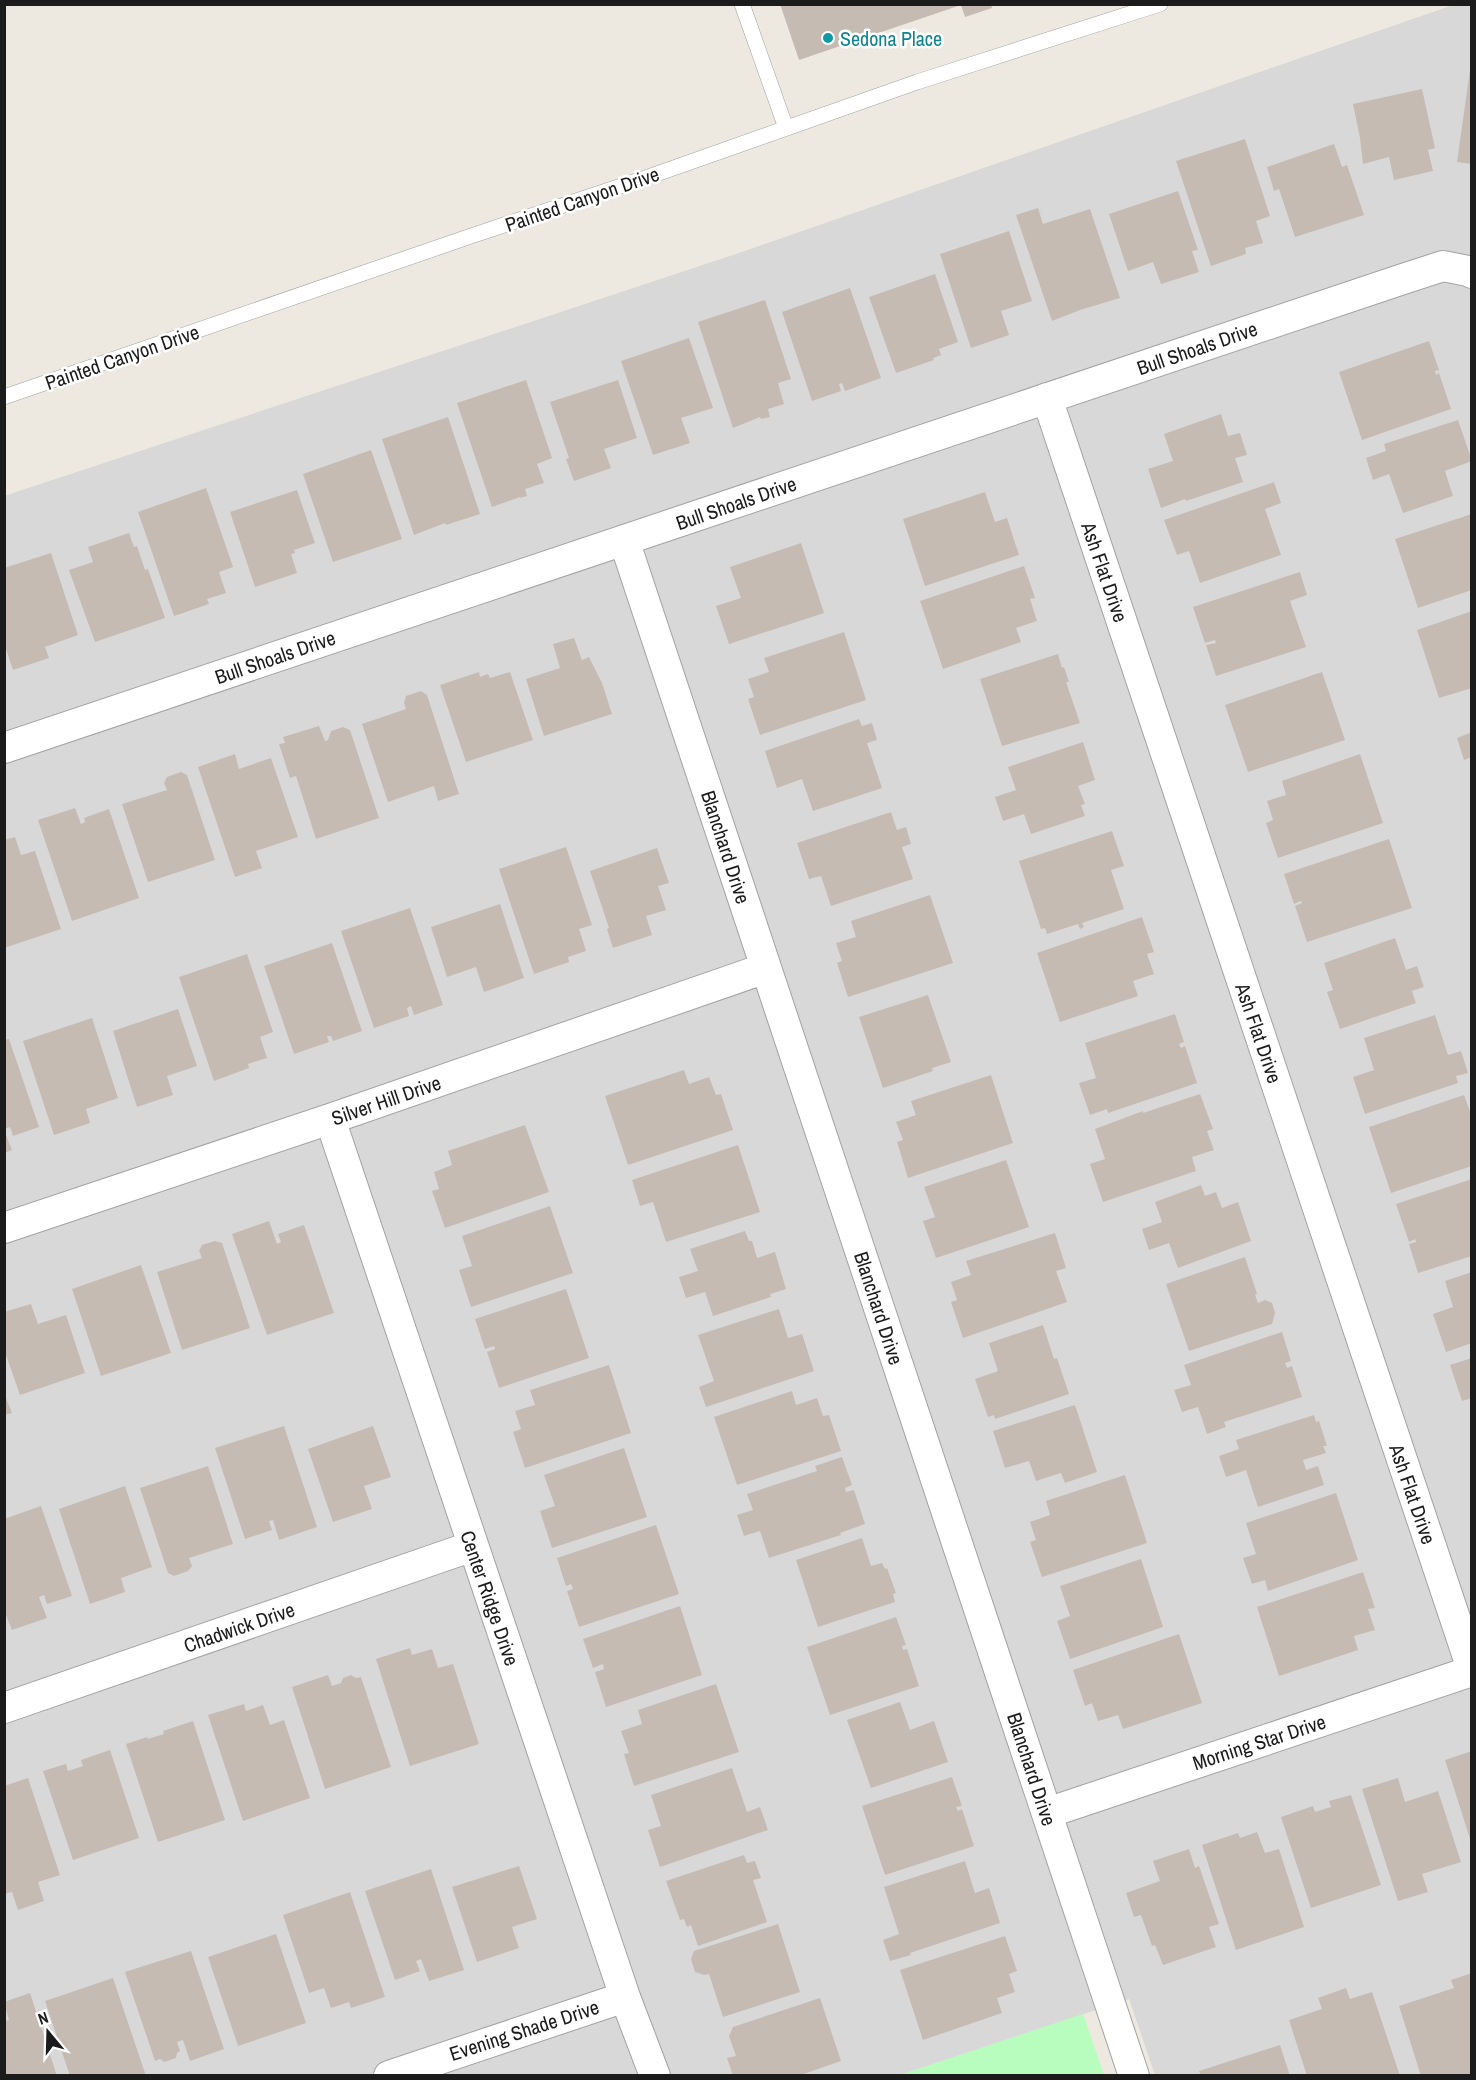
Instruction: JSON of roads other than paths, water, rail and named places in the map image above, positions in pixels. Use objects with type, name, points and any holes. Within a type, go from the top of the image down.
[{"type":"street","name":"Bull Shoals Drive","points":[[4,748],[1443,266],[1470,272]]},
{"type":"street","name":"Ash Flat Drive","points":[[1047,398],[1472,1670]]},
{"type":"street","name":"Blanchard Drive","points":[[624,540],[1134,2076]]},
{"type":"street","name":"Silver Hill Drive","points":[[4,1228],[330,1119],[766,968]]},
{"type":"street","name":"Center Ridge Drive","points":[[330,1119],[625,1996],[655,2076]]},
{"type":"street","name":"Chadwick Drive","points":[[4,1708],[473,1546]]},
{"type":"street","name":"Morning Star Drive","points":[[1047,1813],[1472,1670]]},
{"type":"street","name":"Evening Shade Drive","points":[[389,2076],[625,1996]]},
{"type":"lane","points":[[742,4],[786,128]]},
{"type":"lane","name":"Painted Canyon Drive","points":[[4,397],[917,82],[1160,4]]},
{"type":"place","name":"Sedona Place","points":[[828,38]]}]
